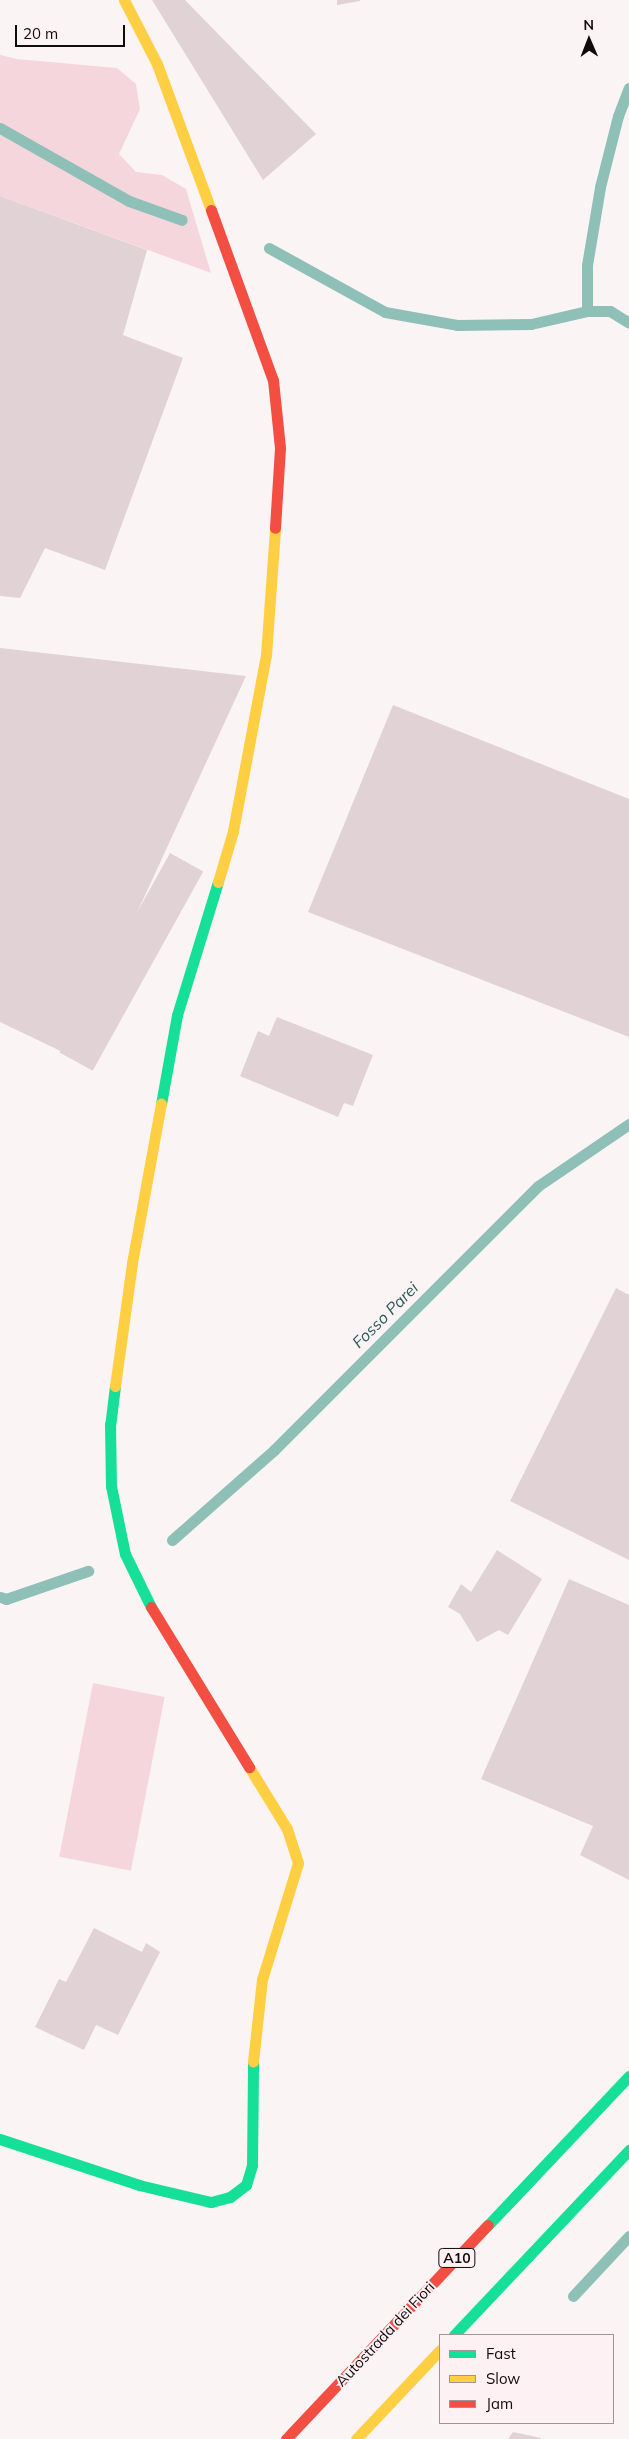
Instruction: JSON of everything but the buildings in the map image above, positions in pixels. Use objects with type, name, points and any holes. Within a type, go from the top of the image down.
[{"type":"main road","points":[[0,2139],[140,2185],[212,2202],[230,2197],[246,2185],[252,2165],[253,2054],[262,1979],[298,1863],[287,1829],[142,1590],[125,1554],[111,1486],[110,1424],[132,1264],[177,1015],[233,831],[266,655],[280,448],[274,380],[157,64],[124,0]]},
{"type":"main road","name":"Autostrada dei Fiori","points":[[286,2439],[629,2076]]},
{"type":"main road","points":[[455,2334],[629,2150]]},
{"type":"main road","points":[[356,2439],[439,2351]]},
{"type":"shaded area","points":[[0,55],[17,59],[117,68],[136,84],[140,109],[119,154],[136,172],[162,175],[186,189],[211,273],[0,196]]},
{"type":"shaded area","points":[[93,1683],[165,1697],[131,1871],[59,1857]]},
{"type":"waterway","points":[[587,311],[587,265],[600,187],[618,116],[629,88]]},
{"type":"waterway","points":[[0,128],[129,201],[182,220]]},
{"type":"waterway","points":[[269,248],[385,312],[457,325],[531,324],[587,311],[610,311],[629,323]]},
{"type":"waterway","name":"Fosso Parei","points":[[172,1540],[274,1450],[538,1186],[629,1124]]},
{"type":"waterway","name":"Fosso Parei","points":[[0,1597],[6,1599],[88,1571]]},
{"type":"waterway","points":[[573,2296],[629,2236]]},
{"type":"traffic: fast","points":[[161,1104],[177,1015],[218,882]]},
{"type":"traffic: fast","points":[[115,1386],[110,1424],[111,1486],[125,1554],[151,1607]]},
{"type":"traffic: fast","points":[[0,2139],[139,2185],[211,2202],[230,2197],[246,2185],[252,2165],[253,2062]]},
{"type":"traffic: fast","points":[[488,2225],[629,2076]]},
{"type":"traffic: fast","points":[[455,2334],[629,2150]]},
{"type":"traffic: slow","points":[[124,0],[157,64],[211,210]]},
{"type":"traffic: slow","points":[[218,882],[233,831],[266,655],[275,528]]},
{"type":"traffic: slow","points":[[115,1386],[132,1263],[161,1104]]},
{"type":"traffic: slow","points":[[249,1767],[287,1829],[298,1863],[262,1979],[253,2062]]},
{"type":"traffic: slow","points":[[356,2439],[439,2351]]},
{"type":"traffic: jam","points":[[211,210],[273,380],[280,448],[275,528]]},
{"type":"traffic: jam","points":[[151,1607],[249,1767]]},
{"type":"traffic: jam","points":[[286,2439],[488,2225]]}]
